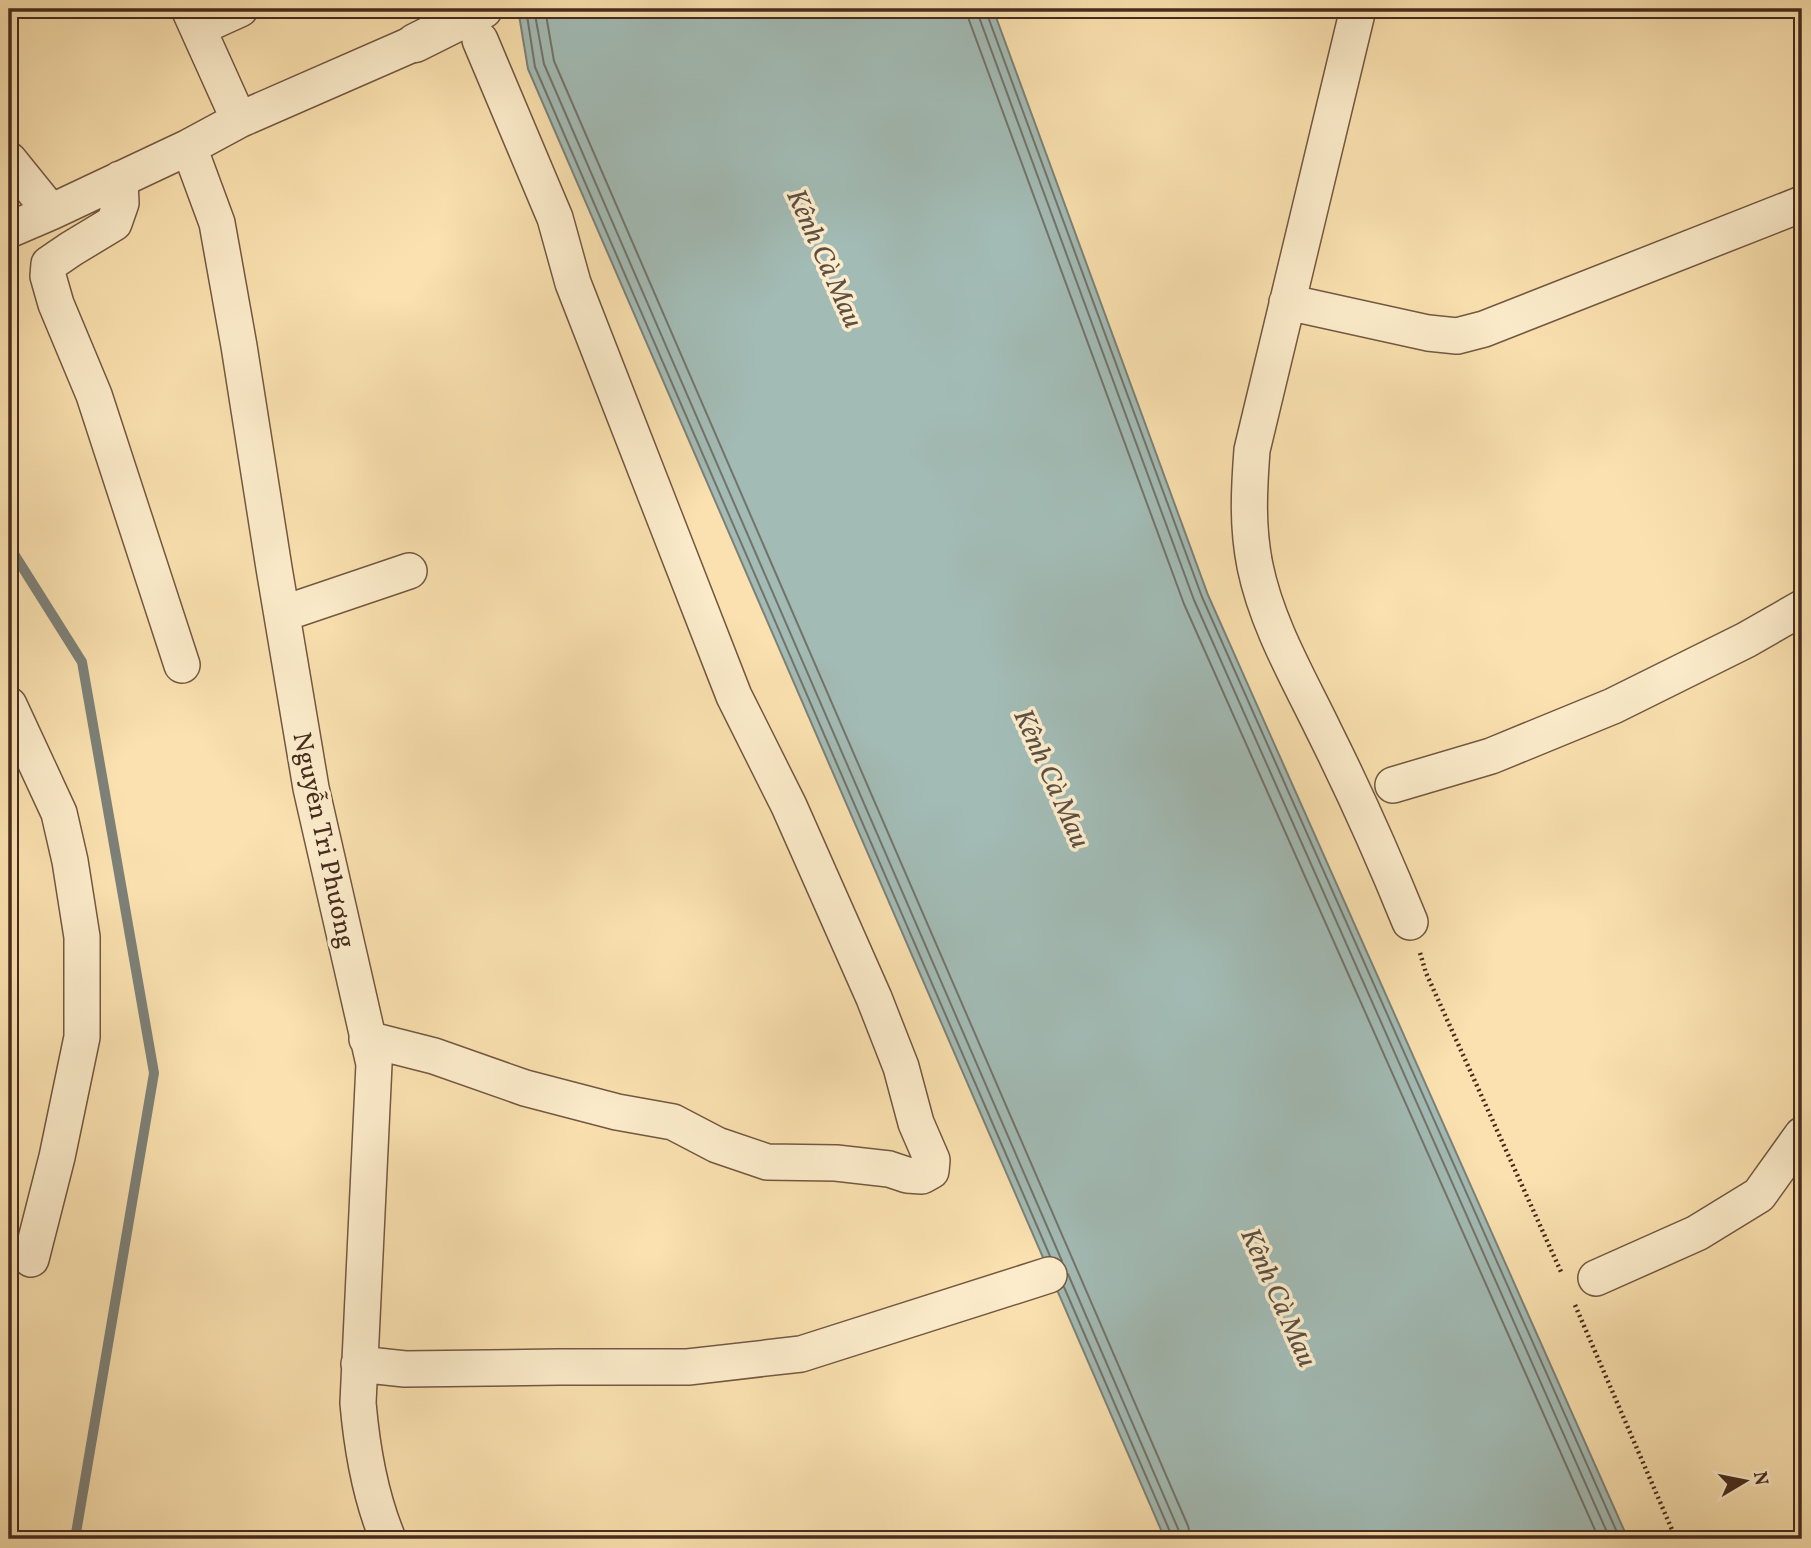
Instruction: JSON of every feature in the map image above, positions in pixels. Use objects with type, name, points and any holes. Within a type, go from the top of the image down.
[{"type":"street","points":[[239,120],[193,18],[240,9]]},
{"type":"street","points":[[1358,9],[1252,450],[1248,526],[1265,603],[1281,642],[1366,816],[1410,922]]},
{"type":"street","points":[[9,230],[190,146],[239,120],[415,43],[482,24],[555,218],[573,283],[734,696],[789,806],[874,998],[901,1067],[916,1123],[932,1160],[931,1171],[922,1176],[907,1175],[890,1169],[836,1163],[767,1162],[717,1146],[673,1122],[617,1112],[525,1088],[434,1056],[367,1039]]},
{"type":"street","name":"Nguyễn Tri Phương","points":[[190,146],[217,223],[312,788],[374,1064],[358,1402],[362,1447],[378,1515],[387,1539]]},
{"type":"street","points":[[9,160],[51,212]]},
{"type":"street","points":[[120,179],[121,204],[114,223],[49,264],[48,276],[56,304],[94,395],[182,665]]},
{"type":"street","points":[[1287,302],[1428,333],[1457,336],[1484,329],[1802,204]]},
{"type":"street","points":[[282,614],[408,571]]},
{"type":"street","points":[[1393,785],[1491,756],[1614,706],[1746,640],[1802,608]]},
{"type":"street","points":[[9,705],[59,813],[82,937],[82,1037],[57,1157],[31,1259]]},
{"type":"street","points":[[1577,1285],[1697,1233],[1759,1195],[1802,1135]]},
{"type":"street","points":[[359,1364],[405,1369],[688,1367],[801,1354],[1049,1275]]},
{"type":"path","points":[[1410,922],[1426,974],[1538,1219],[1577,1285],[1676,1539]]},
{"type":"water","name":"Kênh Cà Mau","points":[[518,9],[993,9],[1208,595],[1628,1539],[1165,1539],[528,69]]},
{"type":"waterway","points":[[9,546],[82,662],[154,1073],[75,1539]]}]
